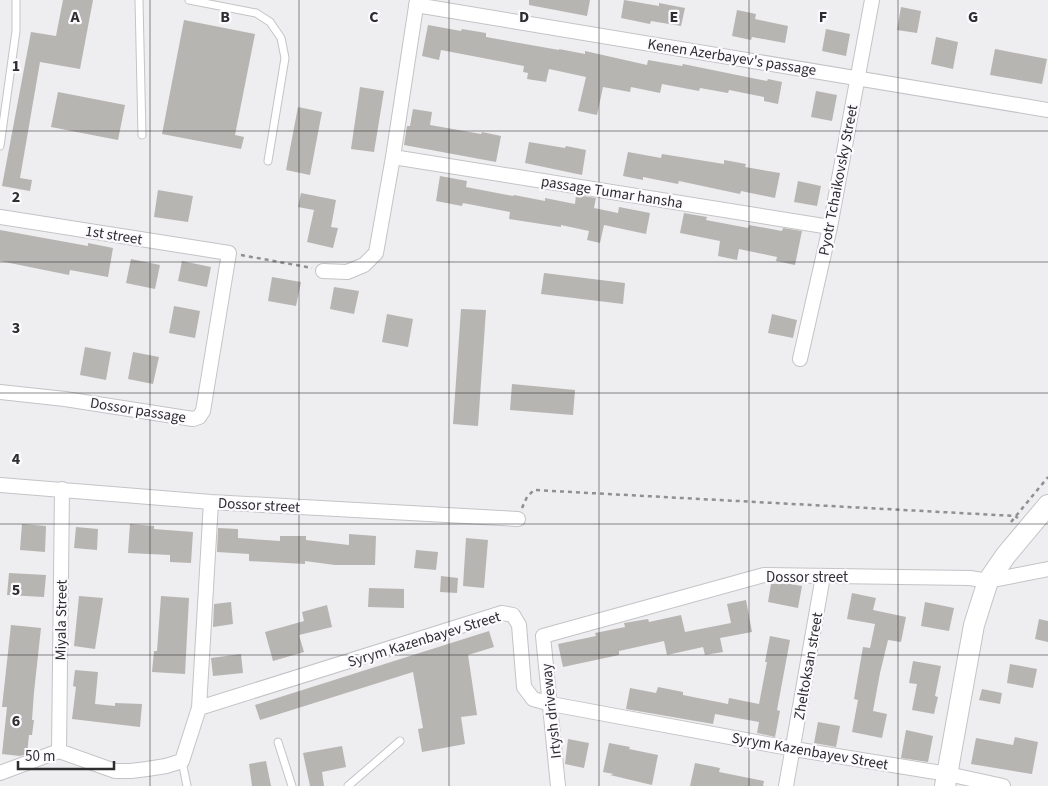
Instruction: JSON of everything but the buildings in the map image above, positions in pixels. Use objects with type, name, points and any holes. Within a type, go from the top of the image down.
[{"type":"main road","points":[[946,780],[974,625],[988,581],[1006,555],[1048,505]]},
{"type":"street","name":"Pyotr Tchaikovsky Street","points":[[800,359],[830,227],[872,0]]},
{"type":"street","name":"Kenen Azerbayev's passage","points":[[417,3],[1048,110]]},
{"type":"street","points":[[323,270],[346,272],[364,265],[376,253],[417,3]]},
{"type":"street","name":"passage Tumar hansha","points":[[393,157],[830,227]]},
{"type":"street","name":"1st street","points":[[0,217],[229,253]]},
{"type":"street","name":"Dossor passage","points":[[0,392],[65,399],[193,419],[199,418],[203,411],[229,253]]},
{"type":"street","name":"Dossor street","points":[[0,485],[211,502],[518,519]]},
{"type":"street","name":"Miyala Street","points":[[59,752],[62,489]]},
{"type":"street","points":[[0,773],[59,752],[115,770],[147,769],[182,761],[199,708],[211,502]]},
{"type":"street","name":"Dossor street","points":[[543,636],[764,575],[970,578],[988,581],[1048,569]]},
{"type":"street","name":"Zheltoksan street","points":[[786,786],[823,576]]},
{"type":"street","name":"Syrym Kazenbayev Street","points":[[199,708],[502,613],[514,614],[519,625],[524,687],[533,699],[946,780],[1003,786]]},
{"type":"street","name":"Irtysh driveway","points":[[543,636],[558,786]]},
{"type":"lane","points":[[0,146],[16,31],[16,0]]},
{"type":"lane","points":[[138,0],[142,135]]},
{"type":"lane","points":[[189,0],[256,13],[270,22],[281,38],[285,58],[268,161]]},
{"type":"lane","points":[[348,786],[400,741]]},
{"type":"lane","points":[[278,742],[292,786]]},
{"type":"lane","points":[[182,761],[187,786]]},
{"type":"path","points":[[229,253],[323,270]]},
{"type":"path","points":[[518,519],[527,497],[534,490],[1015,516],[1029,526]]}]
